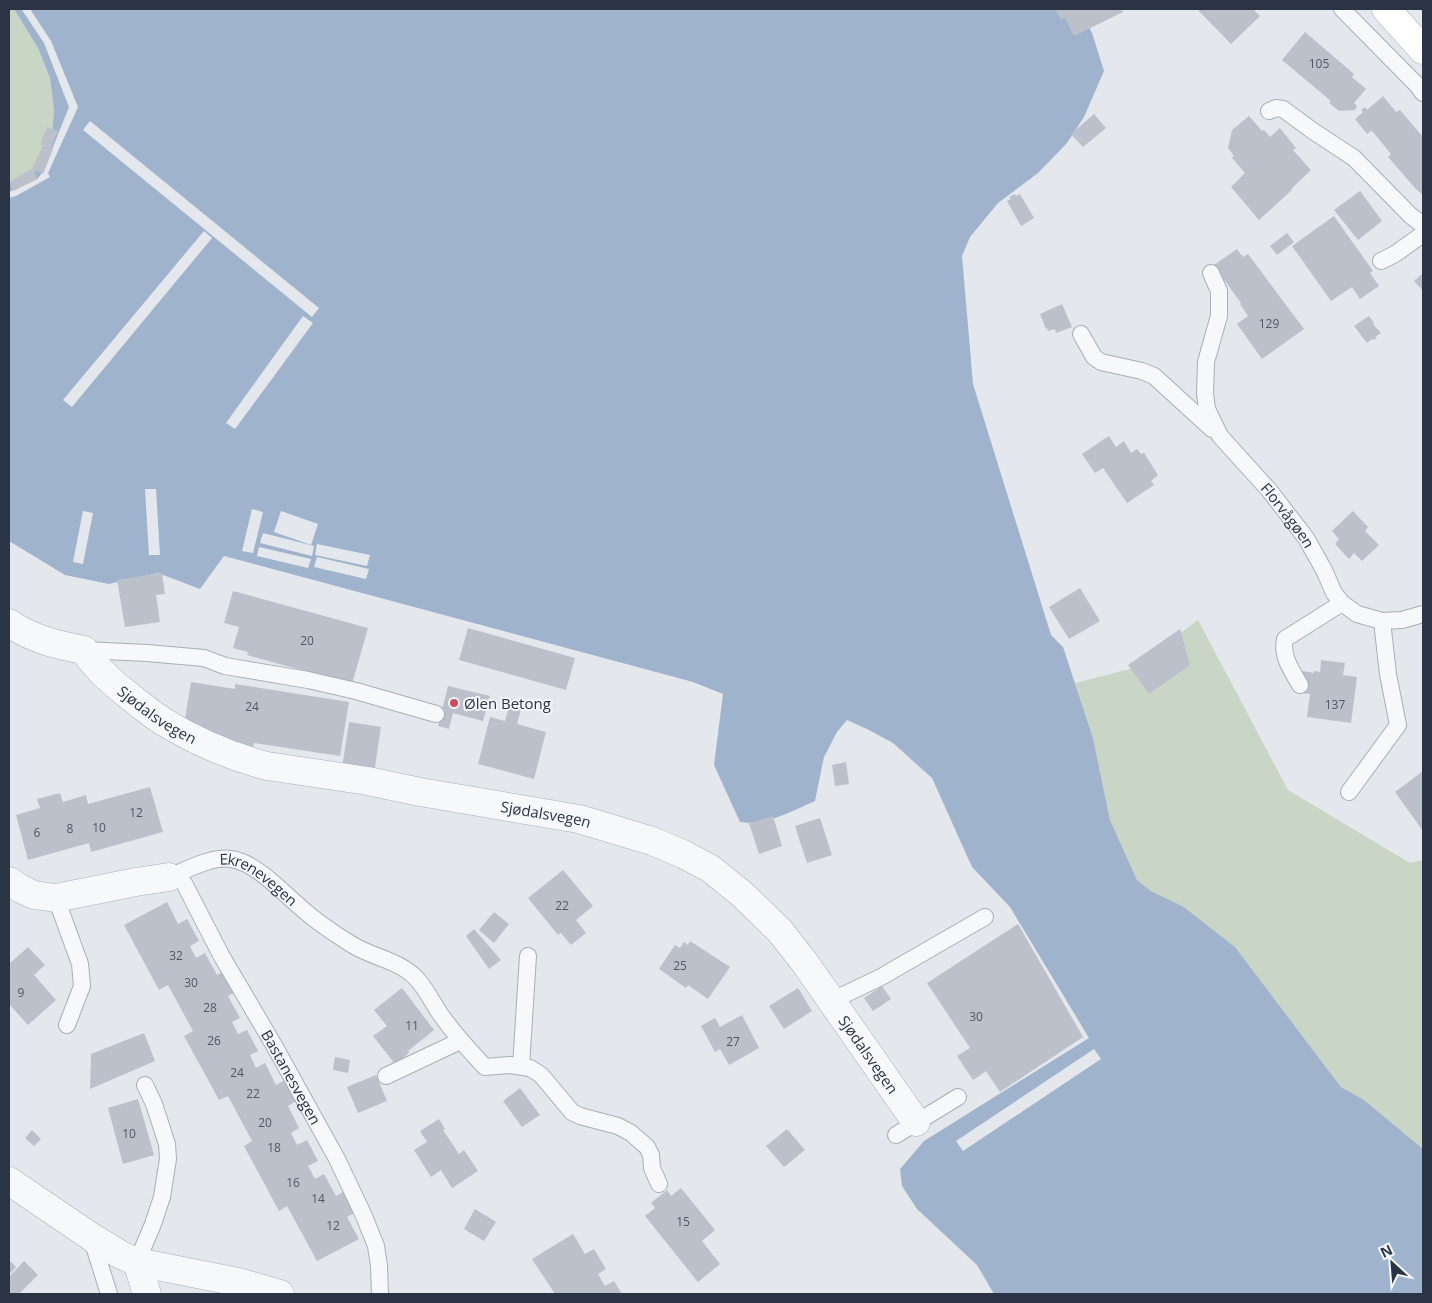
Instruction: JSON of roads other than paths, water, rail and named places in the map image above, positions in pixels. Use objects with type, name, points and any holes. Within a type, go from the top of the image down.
[{"type":"main road","points":[[1386,9],[1423,50]]},
{"type":"street","points":[[9,623],[20,631],[39,639],[59,646],[84,650]]},
{"type":"street","name":"Sjødalsvegen","points":[[84,650],[113,684],[163,722],[193,738],[252,762],[579,819],[652,841],[683,854],[711,870],[759,910],[800,957],[831,1001],[906,1128]]},
{"type":"street","name":"Ekrenevegen","points":[[9,881],[34,895],[56,898],[169,877]]},
{"type":"street","points":[[9,1181],[93,1238],[136,1262],[238,1282],[280,1294]]},
{"type":"street","points":[[136,1262],[147,1294]]},
{"type":"lane","points":[[1342,9],[1418,85],[1423,93]]},
{"type":"lane","points":[[1269,111],[1276,108],[1283,109],[1354,158],[1411,216],[1423,225]]},
{"type":"lane","points":[[1381,261],[1395,254],[1423,234]]},
{"type":"lane","name":"Florvågøen","points":[[1211,273],[1218,291],[1219,316],[1206,362],[1205,393],[1207,409],[1220,436]]},
{"type":"lane","name":"Florvågøen","points":[[1081,334],[1094,357],[1101,362],[1142,370],[1154,376],[1220,436],[1269,490],[1306,538],[1324,570],[1334,593],[1342,603],[1357,614],[1382,621],[1402,620],[1423,614]]},
{"type":"lane","points":[[1300,684],[1284,654],[1283,647],[1286,638],[1342,603]]},
{"type":"lane","points":[[1349,792],[1398,725],[1388,674],[1382,621]]},
{"type":"lane","points":[[84,650],[204,658],[225,666],[308,680],[356,691],[436,714]]},
{"type":"lane","name":"Ekrenevegen","points":[[169,877],[217,859],[231,859],[242,862],[261,873],[300,908],[352,945],[397,965],[414,976],[460,1041],[485,1067],[510,1065],[530,1068],[541,1075],[572,1112],[618,1126],[631,1133],[647,1147],[651,1155],[652,1168],[660,1184]]},
{"type":"lane","name":"Bastanesvegen","points":[[169,877],[180,879],[185,885],[221,955],[275,1047],[337,1160],[376,1246],[380,1294]]},
{"type":"lane","points":[[56,898],[80,964],[82,986],[67,1025]]},
{"type":"lane","points":[[831,1001],[881,977],[985,917]]},
{"type":"lane","points":[[521,1066],[528,956]]},
{"type":"lane","points":[[386,1076],[460,1041]]},
{"type":"lane","points":[[136,1262],[153,1224],[162,1197],[168,1159],[167,1144],[154,1104],[145,1085]]},
{"type":"lane","points":[[906,1128],[958,1097]]},
{"type":"lane","points":[[93,1238],[109,1294]]},
{"type":"water","points":[[14,9],[1079,9],[1092,33],[1104,71],[1084,117],[1067,143],[1038,173],[998,203],[970,237],[962,256],[973,384],[1051,635],[1063,647],[1093,738],[1110,820],[1137,880],[1151,891],[1184,907],[1235,947],[1341,1087],[1364,1100],[1423,1149],[1423,1294],[994,1294],[977,1265],[917,1209],[902,1186],[900,1169],[924,1141],[1089,1038],[1010,907],[972,867],[932,778],[893,743],[869,730],[847,720],[837,732],[824,757],[815,801],[769,820],[750,823],[740,822],[714,765],[723,694],[693,682],[224,556],[200,589],[158,573],[109,584],[65,575],[9,541],[9,184],[27,181],[42,161],[52,136],[54,110],[50,78],[38,48]]},
{"type":"place","name":"Ølen Betong","points":[[454,703]]}]
